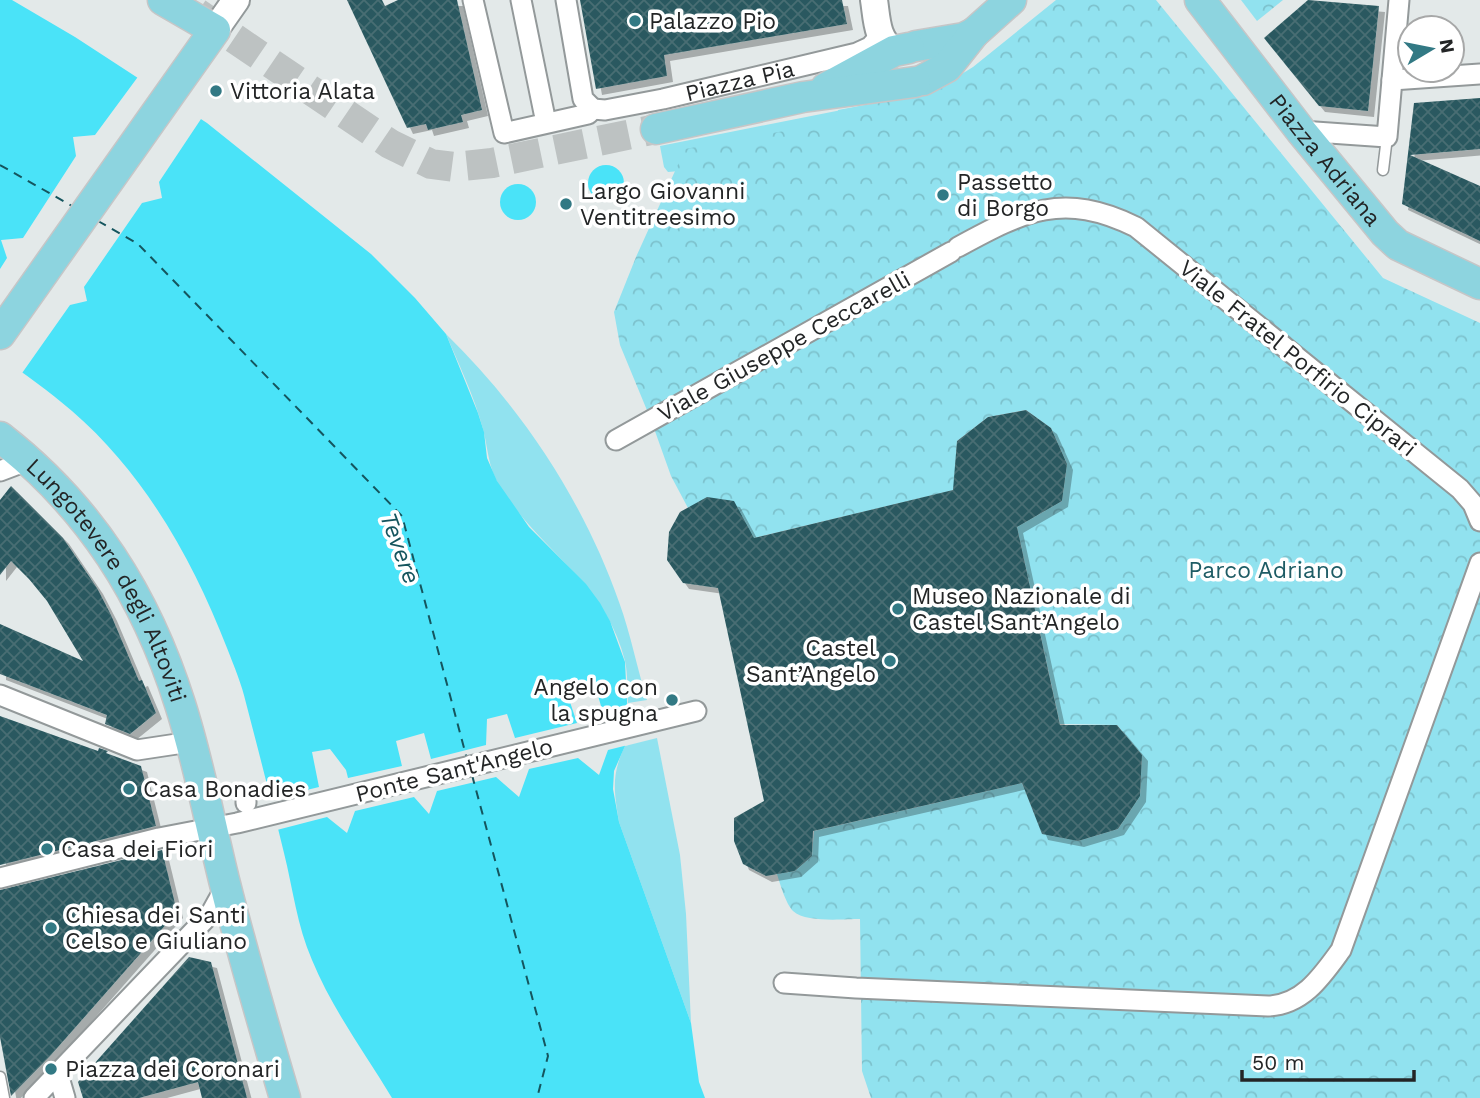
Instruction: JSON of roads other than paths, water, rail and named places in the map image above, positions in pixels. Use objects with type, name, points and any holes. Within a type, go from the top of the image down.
[{"type":"main road","points":[[0,334],[215,30],[163,0]]},
{"type":"main road","points":[[900,45],[964,38],[974,33],[1011,0]]},
{"type":"main road","name":"Piazza Adriana","points":[[1200,0],[1376,223],[1398,245],[1480,284]]},
{"type":"main road","name":"Piazza Pia","points":[[656,129],[803,97],[919,81],[947,67],[974,33]]},
{"type":"main road","name":"Piazza Pia","points":[[803,97],[849,77],[900,45]]},
{"type":"main road","name":"Lungotevere degli Altoviti","points":[[0,437],[29,460],[85,518],[121,572],[145,617],[168,670],[184,716],[226,886],[285,1098]]},
{"type":"street","points":[[215,30],[236,0]]},
{"type":"street","points":[[473,0],[502,124],[588,114],[593,109],[583,99],[566,0]]},
{"type":"street","points":[[521,0],[544,113]]},
{"type":"street","points":[[874,0],[900,45]]},
{"type":"street","points":[[1301,131],[1387,137],[1399,0]]},
{"type":"street","name":"Piazza Pia","points":[[593,109],[604,110],[663,99],[857,53],[870,47],[900,45]]},
{"type":"street","points":[[1392,80],[1480,74]]},
{"type":"street","name":"Viale Fratel Porfirio Ciprari","points":[[1025,214],[1083,207],[1115,216],[1136,226],[1460,489],[1473,504],[1480,521]]},
{"type":"street","name":"Viale Giuseppe Ceccarelli","points":[[616,440],[1009,220],[1025,214]]},
{"type":"street","points":[[0,471],[29,460]]},
{"type":"street","points":[[784,983],[1268,1006],[1293,1001],[1310,989],[1341,950],[1478,568]]},
{"type":"street","points":[[0,695],[137,750],[190,742]]},
{"type":"street","name":"Ponte Sant'Angelo","points":[[0,878],[159,838],[212,829],[249,807],[696,711]]},
{"type":"street","points":[[34,1098],[214,909],[226,886]]},
{"type":"street","points":[[58,1074],[65,1098]]},
{"type":"lane","points":[[1383,170],[1387,137]]},
{"type":"lane","points":[[0,1077],[4,1098]]},
{"type":"water","name":"Tevere","points":[[0,0],[12,0],[75,37],[207,123],[371,254],[446,334],[478,413],[484,432],[487,458],[497,481],[529,527],[586,584],[600,603],[610,621],[625,662],[628,721],[625,746],[614,771],[613,789],[619,822],[691,1023],[699,1082],[705,1098],[392,1098],[329,996],[307,947],[242,689],[199,583],[164,520],[122,462],[98,435],[63,404],[0,356]]},
{"type":"water","points":[[606,165],[619,170],[624,183],[619,196],[606,201],[593,196],[588,183],[593,170]]},
{"type":"water","points":[[518,184],[531,189],[536,202],[531,215],[518,220],[505,215],[500,202],[505,189]]},
{"type":"tunnel","points":[[197,13],[390,144],[431,164],[454,167],[492,163],[656,129]]},
{"type":"place","name":"Palazzo Pio","points":[[635,21]]},
{"type":"place","name":"Vittoria Alata","points":[[216,91]]},
{"type":"place","name":"Passetto di Borgo","points":[[943,195]]},
{"type":"place","name":"Largo Giovanni Ventitreesimo","points":[[566,204]]},
{"type":"place","name":"Museo Nazionale di Castel Sant’Angelo","points":[[898,609]]},
{"type":"place","name":"Castel Sant’Angelo","points":[[890,661]]},
{"type":"place","name":"Angelo con la spugna","points":[[672,700]]},
{"type":"place","name":"Casa Bonadies","points":[[129,789]]},
{"type":"place","name":"Casa dei Fiori","points":[[47,849]]},
{"type":"place","name":"Chiesa dei Santi Celso e Giuliano","points":[[51,928]]},
{"type":"place","name":"Piazza dei Coronari","points":[[51,1069]]},
{"type":"park label","name":"Parco Adriano","points":[[1266,570]]}]
